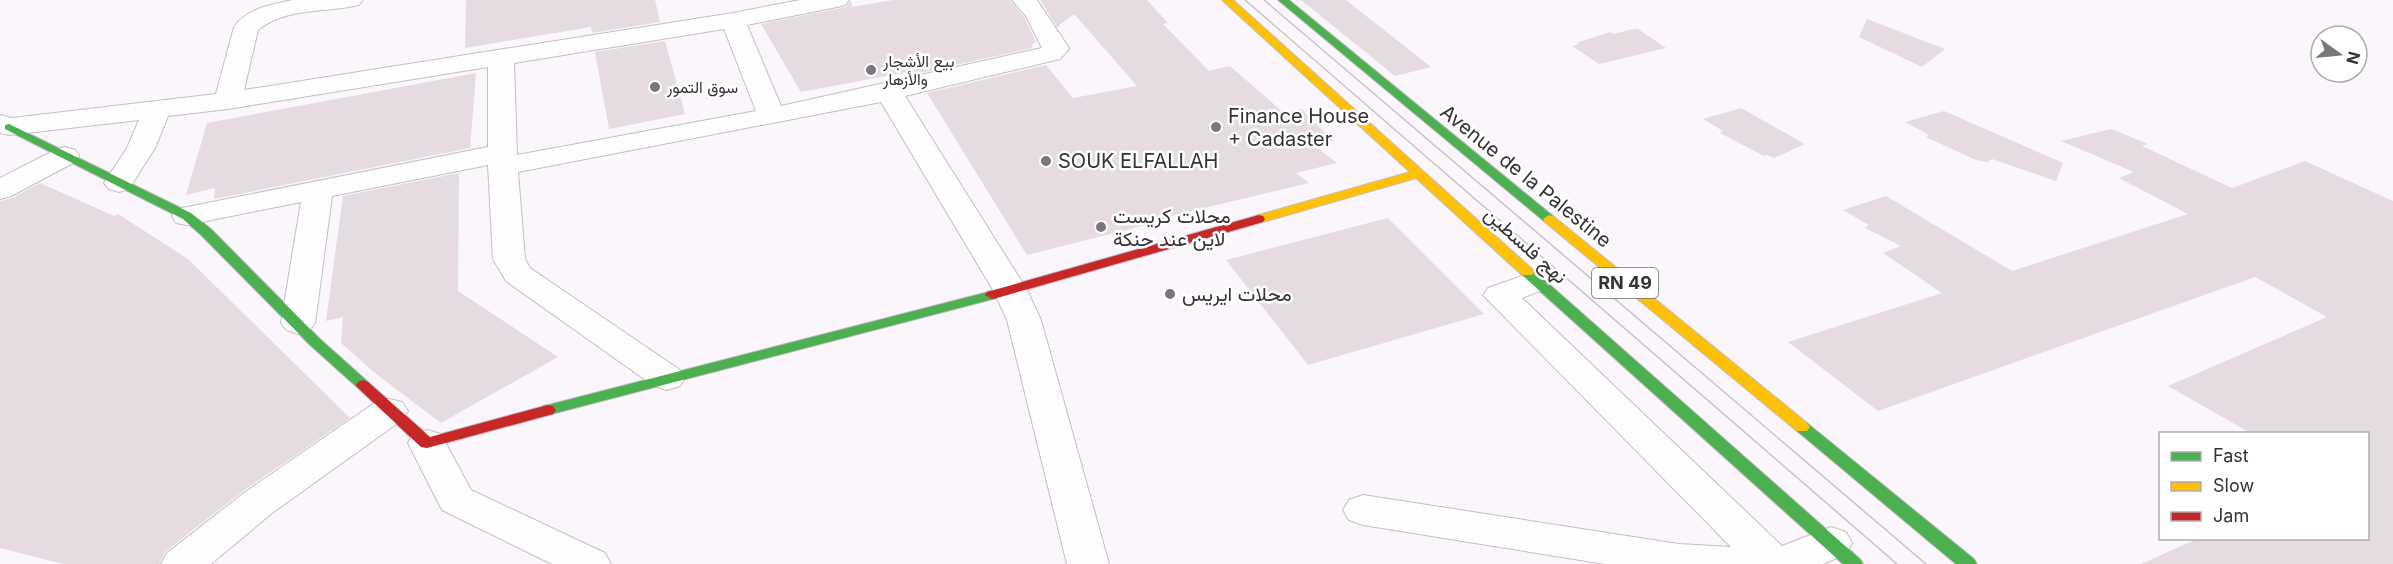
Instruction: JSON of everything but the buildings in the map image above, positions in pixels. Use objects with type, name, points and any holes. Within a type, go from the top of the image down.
[{"type":"main road","name":"نهج فلسطين","points":[[1227,0],[1536,281],[1843,553]]},
{"type":"main road","name":"Avenue de la Palestine","points":[[1283,0],[1968,564]]},
{"type":"main road","points":[[4,125],[187,216],[206,232],[315,342],[389,411],[428,443],[667,378],[1011,290],[1418,174]]},
{"type":"street","points":[[228,102],[246,27],[252,21],[281,10],[351,0]]},
{"type":"street","points":[[4,125],[228,102],[501,59],[837,0]]},
{"type":"street","points":[[187,216],[318,190],[772,116],[889,92],[1052,54],[1056,49],[1055,45],[1036,13],[1024,0]]},
{"type":"street","points":[[733,20],[772,116]]},
{"type":"street","points":[[501,59],[509,260],[518,274],[667,378]]},
{"type":"street","points":[[889,92],[1011,290],[1024,320],[1088,564]]},
{"type":"street","points":[[119,183],[141,148],[158,110]]},
{"type":"street","points":[[0,189],[65,156]]},
{"type":"street","points":[[298,323],[318,190]]},
{"type":"street","points":[[1536,281],[1500,296],[1774,564]]},
{"type":"street","points":[[182,564],[258,503],[389,411]]},
{"type":"street","points":[[428,443],[456,500],[590,564]]},
{"type":"street","points":[[1363,510],[1679,560],[1738,564]]},
{"type":"street","points":[[1782,564],[1843,553]]},
{"type":"tram line","points":[[1245,0],[1897,564]]},
{"type":"tram line","points":[[1264,0],[1926,564]]},
{"type":"traffic: fast","points":[[1283,0],[1549,219]]},
{"type":"traffic: fast","points":[[9,127],[187,216],[206,232],[315,342],[363,385]]},
{"type":"traffic: fast","points":[[1527,272],[1854,564]]},
{"type":"traffic: fast","points":[[548,410],[992,295]]},
{"type":"traffic: fast","points":[[1802,427],[1968,564]]},
{"type":"traffic: slow","points":[[1227,0],[1527,272]]},
{"type":"traffic: slow","points":[[1259,219],[1418,174]]},
{"type":"traffic: slow","points":[[1549,219],[1802,427]]},
{"type":"traffic: jam","points":[[992,295],[1259,219]]},
{"type":"traffic: jam","points":[[363,385],[427,443],[548,410]]},
{"type":"place","name":"بيع الأشجار والأزهار","points":[[871,70]]},
{"type":"place","name":"سوق التمور","points":[[655,87]]},
{"type":"place","name":"Finance House + Cadaster","points":[[1216,127]]},
{"type":"place","name":"SOUK ELFALLAH","points":[[1046,161]]},
{"type":"place","name":"محلات كريست لاين عند حنكة","points":[[1101,227]]},
{"type":"place","name":"محلات ايريس","points":[[1170,294]]}]
